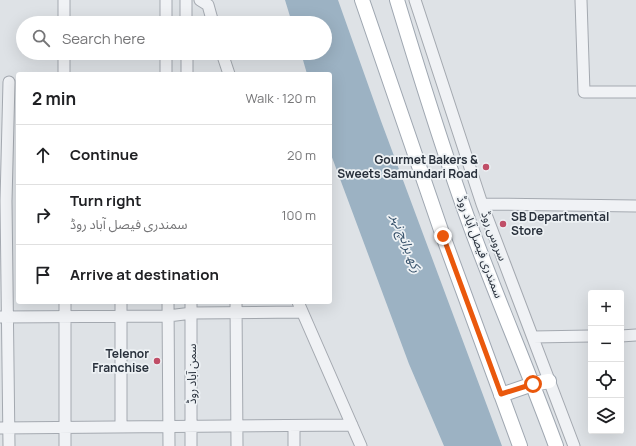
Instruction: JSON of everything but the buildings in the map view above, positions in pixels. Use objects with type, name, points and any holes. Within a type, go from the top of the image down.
[{"type":"main road","points":[[362,0],[424,184],[520,446]]},
{"type":"main road","name":"سمندری فیصل آباد روڈ","points":[[397,0],[426,98],[470,226],[556,446]]},
{"type":"main road","points":[[501,394],[548,381]]},
{"type":"street","points":[[64,0],[64,16]]},
{"type":"street","points":[[166,0],[166,16]]},
{"type":"street","points":[[186,0],[186,16]]},
{"type":"street","points":[[200,0],[208,5],[211,16]]},
{"type":"street","name":"سروس روڈ","points":[[415,0],[482,204],[533,337],[548,381],[574,446]]},
{"type":"street","points":[[581,0],[584,92],[636,92]]},
{"type":"street","points":[[64,60],[64,72]]},
{"type":"street","points":[[166,60],[166,72]]},
{"type":"street","points":[[187,60],[187,72]]},
{"type":"street","points":[[224,60],[228,72]]},
{"type":"street","points":[[9,82],[3,201],[4,428],[9,446]]},
{"type":"street","points":[[3,201],[16,201]]},
{"type":"street","points":[[482,204],[636,206]]},
{"type":"street","points":[[65,304],[65,446]]},
{"type":"street","points":[[121,304],[121,427]]},
{"type":"street","name":"سمن آباد روڈ","points":[[168,304],[169,446]]},
{"type":"street","points":[[4,317],[168,316],[192,307],[299,307],[361,446]]},
{"type":"street","name":"سمن آباد روڈ","points":[[191,446],[192,307]]},
{"type":"street","points":[[236,307],[237,446]]},
{"type":"street","points":[[533,337],[588,336]]},
{"type":"street","points":[[624,336],[636,336]]},
{"type":"street","points":[[4,428],[352,425]]},
{"type":"street","points":[[294,426],[294,446]]},
{"type":"water","name":"رکھ برانچ نہر","points":[[285,0],[338,0],[381,121],[502,446],[444,446],[409,364],[332,157],[332,72],[306,72],[303,60],[332,60],[332,16],[290,16]]},
{"type":"place","name":"Gourmet Bakers & Sweets Samundari Road","points":[[486,167]]},
{"type":"place","name":"SB Departmental Store","points":[[503,224]]},
{"type":"place","name":"Telenor Franchise","points":[[157,361]]},
{"type":"route","points":[[443,236],[501,394],[533,384]]}]
